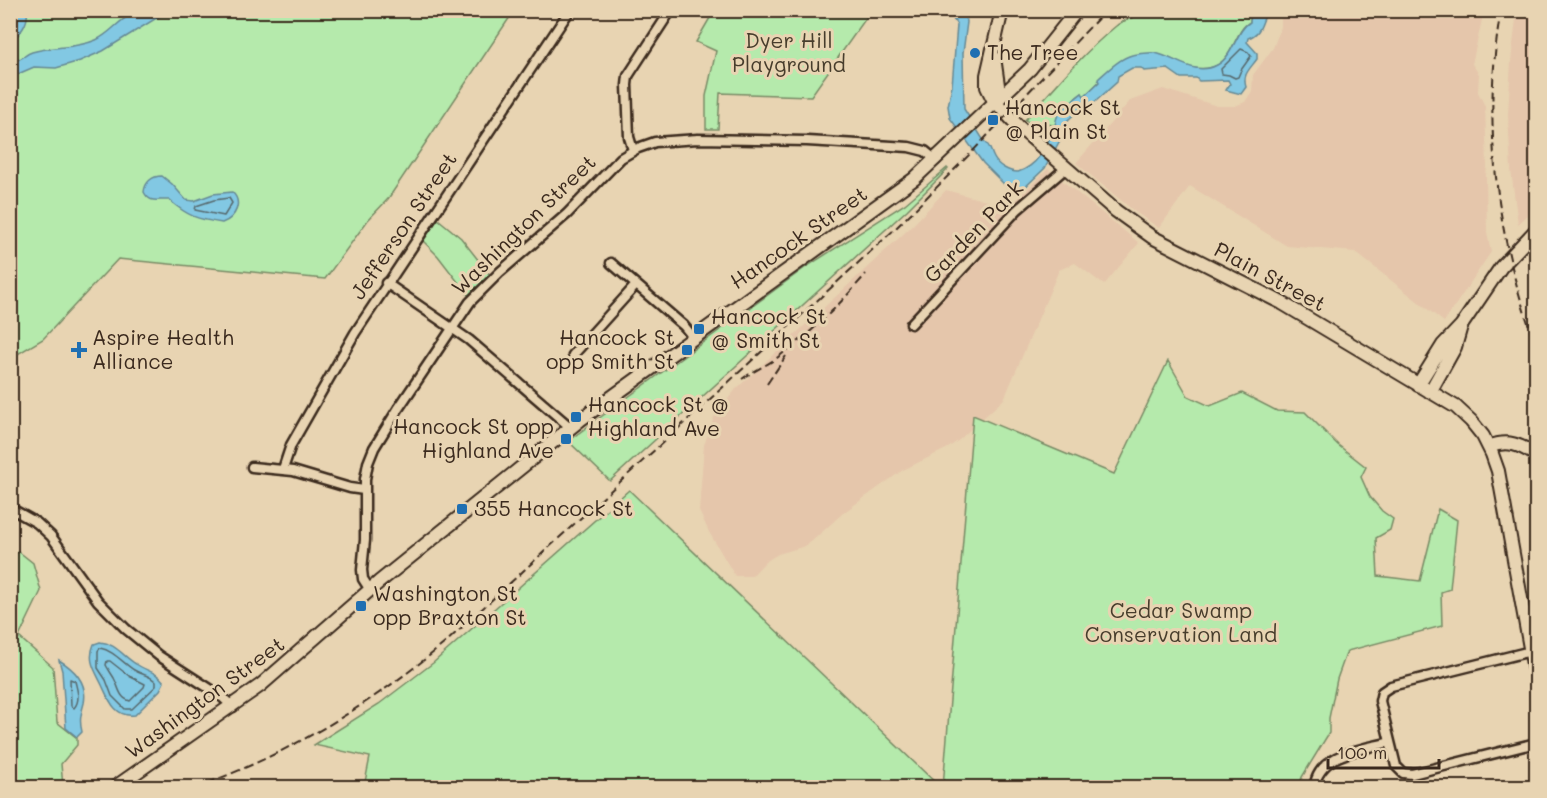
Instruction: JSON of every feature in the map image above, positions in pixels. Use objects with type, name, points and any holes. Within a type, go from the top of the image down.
[{"type":"main road","points":[[996,103],[998,81],[993,49],[1002,10]]},
{"type":"main road","points":[[936,160],[1037,61],[1077,10]]},
{"type":"main road","name":"Plain Street","points":[[996,103],[1013,122],[1116,211],[1152,237],[1282,303],[1466,416],[1480,431],[1489,447],[1499,477],[1536,681]]},
{"type":"main road","name":"Hancock Street","points":[[370,590],[570,427],[907,185],[936,160]]},
{"type":"main road","points":[[1418,385],[1446,342],[1461,326],[1501,267],[1533,234]]},
{"type":"main road","points":[[1430,392],[1455,347],[1461,326]]},
{"type":"main road","points":[[1489,447],[1510,442],[1519,444],[1536,455]]},
{"type":"main road","name":"Washington Street","points":[[114,788],[233,707],[298,655],[370,590]]},
{"type":"street","name":"Jefferson Street","points":[[283,469],[291,445],[341,356],[386,284],[570,10]]},
{"type":"street","points":[[633,150],[629,137],[628,76],[671,10]]},
{"type":"street","name":"Washington Street","points":[[370,590],[362,575],[365,533],[364,490],[366,469],[374,448],[471,302],[495,276],[567,214],[612,166],[633,150],[655,142],[716,138],[909,147],[925,151],[936,160]]},
{"type":"street","name":"Garden Park","points":[[911,324],[1023,204],[1066,168]]},
{"type":"street","points":[[611,263],[684,326],[693,337]]},
{"type":"street","points":[[386,284],[453,328],[570,427]]},
{"type":"street","points":[[573,355],[636,285]]},
{"type":"street","points":[[252,467],[283,469],[355,490],[364,490]]},
{"type":"street","points":[[10,508],[37,524],[51,536],[98,601],[126,629],[168,662],[221,696],[233,707]]},
{"type":"street","points":[[1531,651],[1388,687],[1382,692],[1380,701],[1398,769],[1409,775],[1536,743]]},
{"type":"street","points":[[1314,788],[1319,773],[1331,760],[1390,742]]},
{"type":"shaded area","points":[[1281,11],[1484,11],[1472,64],[1479,74],[1478,92],[1485,106],[1487,232],[1491,252],[1444,322],[1355,252],[1287,246],[1190,186],[1159,228],[1134,211],[1076,163],[1130,101],[1163,89],[1217,106],[1235,106],[1245,102],[1252,91],[1253,75],[1273,48],[1281,27]]},
{"type":"shaded area","points":[[1517,11],[1536,11],[1536,208],[1518,224],[1511,170],[1508,115]]},
{"type":"shaded area","points":[[1048,169],[1139,243],[1104,285],[1075,263],[1059,270],[1004,399],[959,440],[948,448],[903,470],[843,513],[811,542],[778,554],[765,562],[752,576],[735,576],[699,511],[704,445],[715,415],[736,389],[913,225],[946,190],[1008,207]]},
{"type":"green space","points":[[10,11],[514,11],[388,199],[368,220],[325,279],[118,259],[43,339],[11,358]]},
{"type":"green space","name":"Dyer Hill Playground","points":[[714,11],[871,11],[811,96],[720,93],[718,129],[706,129],[706,96],[716,51],[696,42]]},
{"type":"green space","points":[[1144,11],[1251,11],[1250,22],[1240,31],[1230,52],[1213,67],[1192,68],[1158,55],[1134,56],[1123,61],[1103,77],[1084,97],[1082,93],[1069,103],[1061,112],[1056,126],[1025,120],[1104,37],[1119,24]]},
{"type":"green space","points":[[947,168],[907,210],[610,481],[568,441],[806,267],[905,204]]},
{"type":"green space","points":[[438,219],[461,238],[490,275],[468,295],[438,256],[423,241]]},
{"type":"green space","name":"Cedar Swamp Conservation Land","points":[[1168,361],[1188,396],[1210,406],[1242,393],[1277,411],[1305,412],[1338,445],[1366,467],[1361,477],[1370,497],[1382,511],[1393,519],[1390,530],[1376,538],[1378,576],[1420,581],[1438,509],[1457,520],[1450,589],[1441,592],[1442,626],[1347,651],[1337,679],[1329,718],[1329,733],[1302,777],[1299,787],[943,787],[973,415],[1114,474]]},
{"type":"green space","points":[[629,490],[940,787],[369,787],[365,782],[370,757],[314,745],[379,704],[433,663]]},
{"type":"green space","points":[[18,551],[33,563],[41,591],[19,637],[53,667],[57,722],[77,738],[77,745],[61,764],[63,787],[11,787],[10,565]]},
{"type":"water","points":[[11,10],[27,11],[27,20],[11,42]]},
{"type":"water","points":[[138,11],[168,11],[103,51],[80,61],[56,68],[34,67],[11,77],[11,56],[16,60],[32,52],[88,43],[102,37]]},
{"type":"water","points":[[930,11],[965,11],[967,22],[963,53],[964,109],[998,164],[1018,172],[1036,161],[1048,142],[1062,110],[1082,93],[1084,96],[1099,82],[1098,79],[1118,62],[1132,55],[1152,53],[1163,55],[1193,68],[1209,68],[1223,61],[1227,56],[1241,31],[1250,22],[1251,11],[1267,11],[1259,30],[1248,38],[1247,42],[1257,53],[1257,59],[1246,75],[1246,87],[1241,94],[1226,90],[1230,84],[1228,80],[1199,81],[1196,78],[1181,78],[1168,69],[1144,71],[1141,68],[1132,68],[1118,76],[1117,82],[1086,110],[1080,109],[1068,120],[1066,129],[1045,168],[1017,192],[1010,190],[983,163],[950,118],[948,106],[957,25],[950,14]]},
{"type":"water","points":[[162,176],[186,200],[194,201],[213,194],[232,192],[237,200],[234,214],[222,223],[206,220],[182,210],[169,200],[154,200],[146,196],[144,192],[147,183],[152,178]]},
{"type":"water","points":[[100,642],[115,648],[164,682],[160,690],[135,715],[122,714],[107,696],[91,655],[94,644]]},
{"type":"water","points":[[59,660],[75,672],[84,689],[85,696],[81,714],[82,732],[77,737],[66,728],[62,671]]},
{"type":"railway","points":[[194,788],[262,760],[327,726],[388,687],[446,642],[896,228],[970,154],[1106,10]]},
{"type":"railway","points":[[1501,10],[1495,53],[1493,96],[1496,181],[1511,264],[1536,346]]},
{"type":"railway","points":[[742,379],[777,358],[816,327],[866,274]]},
{"type":"railway","points":[[767,384],[786,356]]},
{"type":"place","name":"The Tree","points":[[975,53]]},
{"type":"place","name":"Hancock St @ Plain St","points":[[993,120]]},
{"type":"place","name":"Hancock St @ Smith St","points":[[699,329]]},
{"type":"place","name":"Aspire Health Alliance","points":[[79,350]]},
{"type":"place","name":"Hancock St opp Smith St","points":[[687,350]]},
{"type":"place","name":"Hancock St @ Highland Ave","points":[[576,417]]},
{"type":"place","name":"Hancock St opp Highland Ave","points":[[566,439]]},
{"type":"place","name":"355 Hancock St","points":[[462,509]]},
{"type":"place","name":"Washington St opp Braxton St","points":[[361,606]]}]
